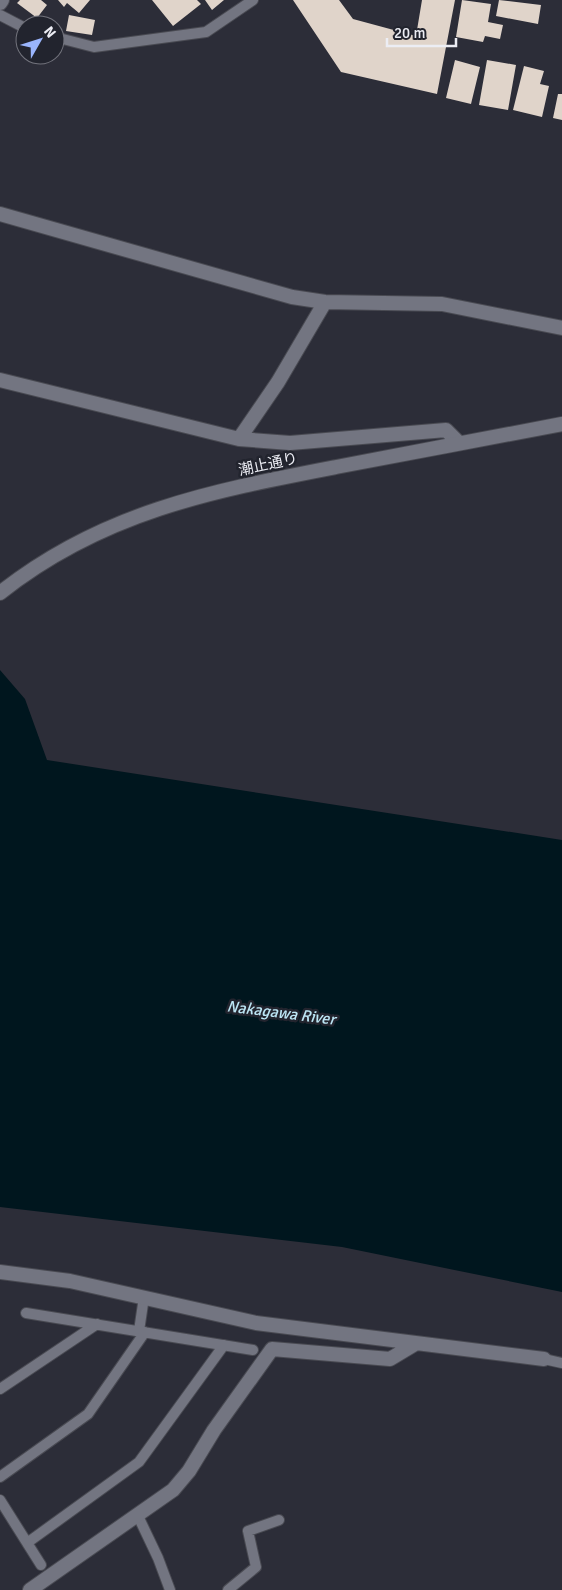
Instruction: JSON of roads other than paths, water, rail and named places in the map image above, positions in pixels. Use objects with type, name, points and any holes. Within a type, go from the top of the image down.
[{"type":"street","points":[[0,214],[292,297],[324,302],[442,304],[562,328]]},
{"type":"street","points":[[239,439],[278,382],[324,302]]},
{"type":"street","points":[[0,380],[239,439],[290,443],[446,430],[459,443]]},
{"type":"street","name":"潮止通り","points":[[0,592],[17,579],[73,544],[131,517],[196,497],[243,486],[562,424]]},
{"type":"street","points":[[0,1272],[70,1281],[256,1323],[544,1359]]},
{"type":"street","points":[[30,1590],[173,1490],[189,1470],[214,1430],[272,1349],[390,1359],[415,1344]]},
{"type":"lane","points":[[65,40],[94,47],[206,32],[253,0]]},
{"type":"lane","points":[[0,15],[15,23]]},
{"type":"lane","points":[[0,1477],[88,1414],[142,1331],[144,1297]]},
{"type":"lane","points":[[26,1313],[253,1350]]},
{"type":"lane","points":[[0,1389],[97,1324]]},
{"type":"lane","points":[[27,1543],[139,1462],[224,1345]]},
{"type":"lane","points":[[544,1359],[562,1363]]},
{"type":"lane","points":[[0,1500],[41,1565]]},
{"type":"lane","points":[[138,1516],[158,1558],[170,1590]]},
{"type":"lane","points":[[228,1590],[256,1567],[248,1530],[279,1520]]},
{"type":"water","name":"Nakagawa River","points":[[0,670],[25,699],[47,760],[562,840],[562,1292],[342,1247],[0,1207]]}]
